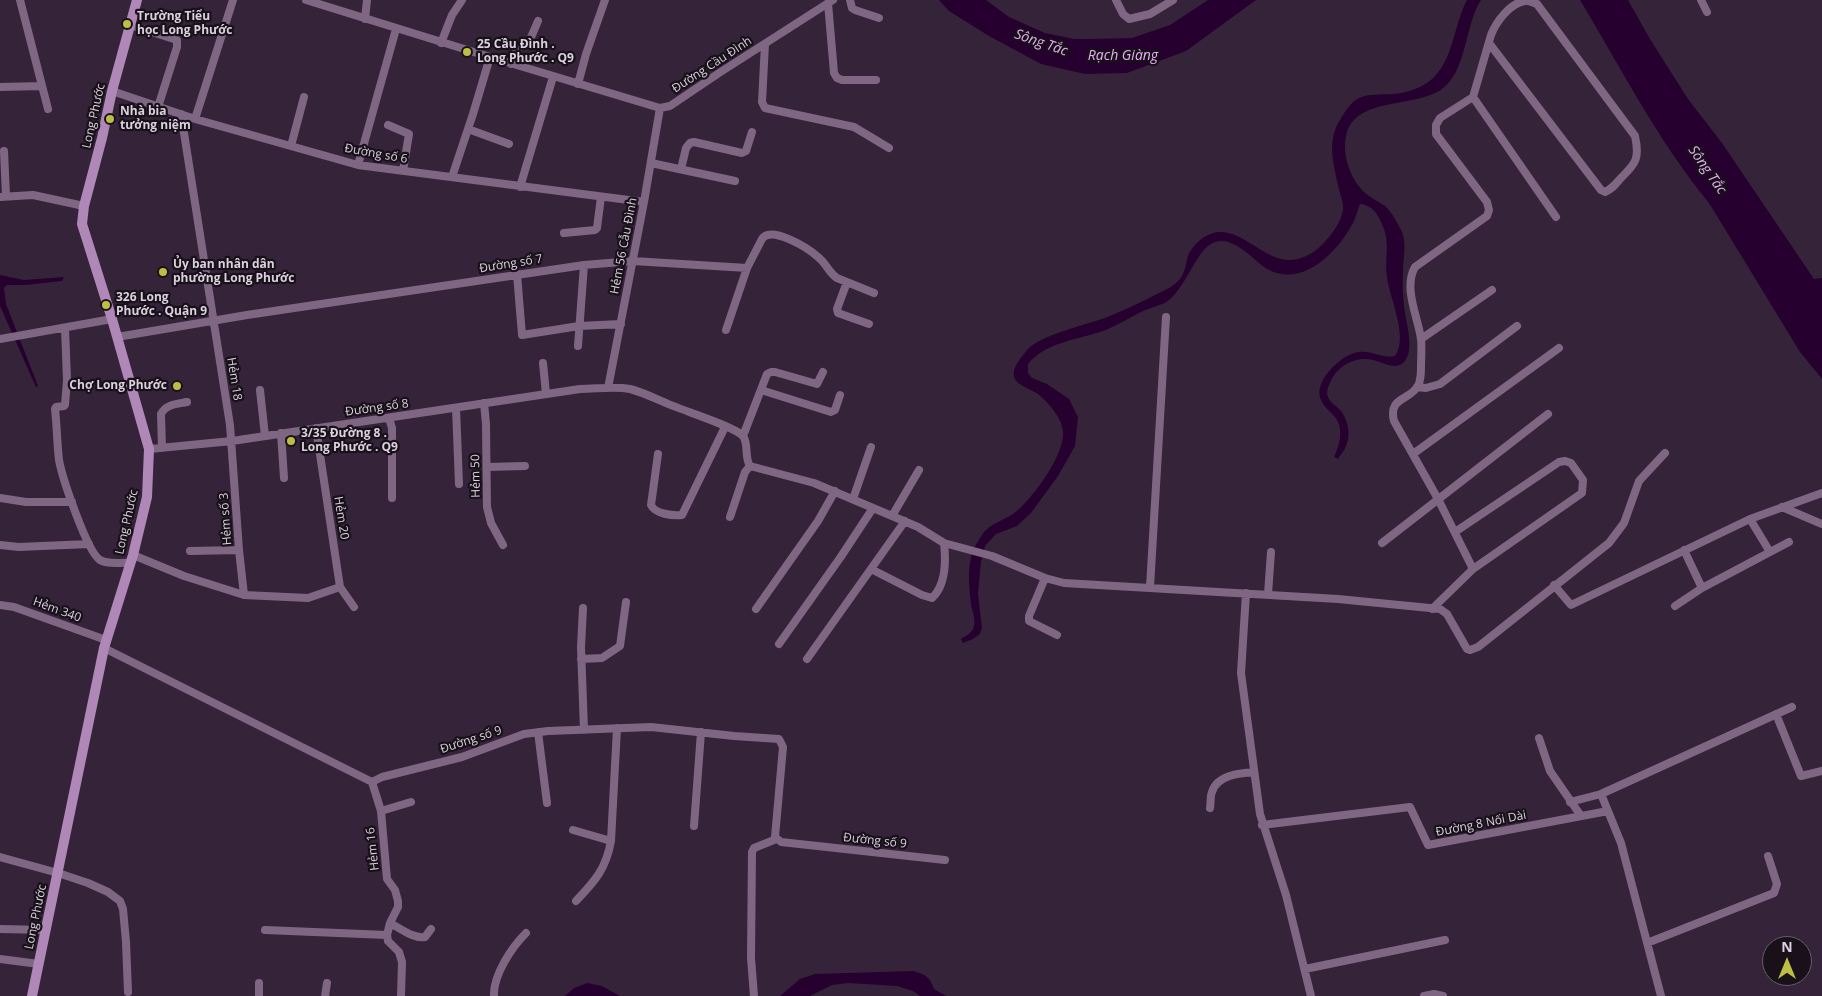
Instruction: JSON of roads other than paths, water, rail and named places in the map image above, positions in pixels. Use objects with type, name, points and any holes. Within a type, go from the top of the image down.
[{"type":"street","points":[[20,0],[48,109]]},
{"type":"street","name":"Long Phước","points":[[32,996],[105,644],[132,558],[147,496],[149,449],[112,319],[82,224],[84,206],[112,91],[137,0]]},
{"type":"street","points":[[195,119],[234,0]]},
{"type":"street","points":[[306,0],[490,58],[660,108]]},
{"type":"street","points":[[365,19],[368,0]]},
{"type":"street","points":[[441,43],[452,15],[462,0]]},
{"type":"street","points":[[578,84],[604,0]]},
{"type":"street","points":[[850,0],[852,8],[855,10],[879,18]]},
{"type":"street","points":[[1116,0],[1123,14],[1129,19],[1150,14],[1174,0]]},
{"type":"street","points":[[1472,569],[1438,499],[1392,415],[1395,404],[1417,387],[1421,374],[1421,339],[1413,303],[1412,272],[1415,266],[1487,216],[1488,210],[1487,202],[1436,134],[1436,125],[1440,118],[1473,97],[1488,43],[1493,28],[1515,5],[1526,0],[1537,4],[1635,136],[1637,146],[1634,165],[1610,190],[1605,192],[1601,190],[1488,43]]},
{"type":"street","points":[[1701,0],[1707,12]]},
{"type":"street","points":[[831,2],[834,73],[837,78],[842,80],[876,80]]},
{"type":"street","name":"Đường Cầu Đình","points":[[660,108],[670,106],[831,2]]},
{"type":"street","points":[[511,64],[516,49],[528,42],[538,20]]},
{"type":"street","points":[[130,25],[177,40],[178,46],[158,107]]},
{"type":"street","points":[[358,165],[396,29]]},
{"type":"street","points":[[765,44],[762,102],[764,108],[854,127],[889,148]]},
{"type":"street","points":[[452,177],[490,58]]},
{"type":"street","points":[[520,187],[553,77]]},
{"type":"street","points":[[0,87],[42,86]]},
{"type":"street","name":"Đường số 6","points":[[112,91],[195,119],[358,165],[644,202]]},
{"type":"street","points":[[291,146],[304,97]]},
{"type":"street","points":[[1473,97],[1556,217]]},
{"type":"street","name":"Hẻm 56 Cẫu Đình","points":[[608,388],[660,108]]},
{"type":"street","name":"Hẻm 18","points":[[181,114],[232,441]]},
{"type":"street","points":[[388,125],[409,134],[403,171]]},
{"type":"street","points":[[468,129],[509,144]]},
{"type":"street","points":[[681,169],[686,148],[690,143],[694,142],[742,153],[746,151],[752,132]]},
{"type":"street","points":[[4,151],[3,196],[33,195],[84,206]]},
{"type":"street","points":[[651,163],[735,181]]},
{"type":"street","points":[[564,233],[595,230],[597,228],[602,197]]},
{"type":"street","points":[[726,330],[747,268],[764,236],[770,233],[777,234],[819,257],[833,276],[874,293]]},
{"type":"street","name":"Đường số 7","points":[[117,338],[213,321],[584,265],[633,261],[747,268]]},
{"type":"street","points":[[578,346],[584,265]]},
{"type":"street","points":[[517,274],[522,335],[580,326],[621,324]]},
{"type":"street","points":[[847,282],[837,310],[838,313],[869,324]]},
{"type":"street","points":[[1421,339],[1492,290]]},
{"type":"street","points":[[1150,587],[1166,317]]},
{"type":"street","points":[[0,340],[112,319]]},
{"type":"street","points":[[1417,387],[1426,388],[1440,384],[1517,326]]},
{"type":"street","points":[[65,328],[67,380],[65,404],[55,409],[59,460],[72,502],[89,544],[97,558],[106,562],[132,558],[244,596],[308,598],[340,587]]},
{"type":"street","points":[[1414,454],[1559,348]]},
{"type":"street","points":[[543,364],[546,394]]},
{"type":"street","points":[[750,466],[743,436],[767,374],[771,372],[814,384],[820,382],[823,372]]},
{"type":"street","name":"Đường số 8","points":[[149,449],[232,441],[580,389],[608,388],[631,390],[699,415],[743,436]]},
{"type":"street","points":[[260,390],[265,436]]},
{"type":"street","points":[[761,390],[831,412],[837,408],[840,395]]},
{"type":"street","points":[[162,448],[160,414],[170,406],[187,402]]},
{"type":"street","name":"Hẻm 50","points":[[484,404],[488,507],[491,523],[503,545]]},
{"type":"street","points":[[456,408],[459,484]]},
{"type":"street","points":[[1382,543],[1548,414]]},
{"type":"street","points":[[389,418],[392,428],[392,498]]},
{"type":"street","points":[[658,454],[652,509],[657,512],[682,515],[725,427]]},
{"type":"street","name":"Hẻm 20","points":[[316,428],[340,587],[354,607]]},
{"type":"street","points":[[281,434],[284,478]]},
{"type":"street","name":"Hẻm số 3","points":[[232,441],[244,596]]},
{"type":"street","points":[[853,499],[871,447]]},
{"type":"street","points":[[750,466],[814,483],[918,526],[944,543],[992,556],[1044,578],[1064,583],[1268,594],[1440,609],[1444,610],[1467,649],[1473,649],[1609,543],[1624,523],[1639,481],[1665,453]]},
{"type":"street","points":[[1432,609],[1472,569],[1582,492],[1583,480],[1571,463],[1559,462],[1455,532]]},
{"type":"street","points":[[487,467],[525,466]]},
{"type":"street","points":[[730,517],[745,472],[750,466]]},
{"type":"street","points":[[892,516],[919,470]]},
{"type":"street","points":[[756,609],[818,521],[835,491]]},
{"type":"street","points":[[1554,585],[1571,605],[1750,519],[1822,493]]},
{"type":"street","points":[[0,498],[26,502],[72,502]]},
{"type":"street","points":[[1782,507],[1822,524]]},
{"type":"street","points":[[779,644],[873,508]]},
{"type":"street","points":[[1750,519],[1770,552]]},
{"type":"street","points":[[807,658],[905,521]]},
{"type":"street","points":[[1675,606],[1702,588],[1789,542]]},
{"type":"street","points":[[871,569],[922,595],[932,598],[942,582],[946,562],[944,543]]},
{"type":"street","points":[[0,546],[89,544]]},
{"type":"street","points":[[190,551],[239,550]]},
{"type":"street","points":[[1684,550],[1702,588]]},
{"type":"street","points":[[1268,594],[1271,552]]},
{"type":"street","points":[[1044,578],[1029,620],[1057,635]]},
{"type":"street","points":[[1246,593],[1241,673],[1262,825],[1286,895],[1311,996]]},
{"type":"street","points":[[581,658],[602,658],[620,646],[626,602]]},
{"type":"street","name":"Hẻm 340","points":[[0,605],[14,607],[105,644]]},
{"type":"street","points":[[583,608],[581,658],[584,730]]},
{"type":"street","points":[[105,644],[372,782]]},
{"type":"street","points":[[1570,802],[1601,794],[1792,707]]},
{"type":"street","points":[[1776,714],[1800,776],[1822,771]]},
{"type":"street","name":"Đường số 9","points":[[372,782],[382,777],[462,757],[524,734],[538,732],[651,727],[779,739],[782,747],[775,837],[781,842],[945,860]]},
{"type":"street","points":[[576,901],[601,871],[608,855],[611,841],[617,728]]},
{"type":"street","points":[[538,732],[547,803]]},
{"type":"street","points":[[694,826],[701,732]]},
{"type":"street","points":[[1539,738],[1550,771],[1580,816]]},
{"type":"street","points":[[1210,808],[1212,791],[1215,785],[1230,775],[1254,772]]},
{"type":"street","name":"Hẻm 16","points":[[372,782],[380,811],[387,878],[395,890],[398,901],[398,907],[390,923],[387,935]]},
{"type":"street","points":[[1601,794],[1621,843],[1661,996]]},
{"type":"street","points":[[380,811],[411,802]]},
{"type":"street","name":"Đường 8 Nối Dài","points":[[1262,825],[1410,807],[1428,845],[1608,811]]},
{"type":"street","points":[[573,830],[611,841]]},
{"type":"street","points":[[754,996],[752,852],[754,848],[774,840],[775,837]]},
{"type":"street","points":[[1647,943],[1774,893],[1777,884],[1768,856]]},
{"type":"street","points":[[0,857],[58,872],[88,883],[108,892],[122,904],[128,966],[126,984],[128,992]]},
{"type":"street","points":[[390,923],[412,935],[422,938],[425,938],[430,929]]},
{"type":"street","points":[[0,929],[46,930]]},
{"type":"street","points":[[266,930],[387,935],[388,941],[399,952],[402,962],[401,996]]},
{"type":"street","points":[[494,996],[502,968],[513,946],[526,933]]},
{"type":"street","points":[[1305,969],[1445,940]]},
{"type":"street","points":[[0,959],[39,964]]},
{"type":"street","points":[[259,983],[259,996]]},
{"type":"street","points":[[325,996],[327,983]]},
{"type":"street","points":[[1424,996],[1434,994],[1443,996]]},
{"type":"water","name":"Rạch Giàng","points":[[939,0],[986,0],[1009,17],[1045,33],[1074,39],[1089,39],[1132,38],[1170,25],[1208,0],[1256,0],[1186,51],[1127,73],[1085,74],[1041,64],[989,36],[949,11]]},
{"type":"water","points":[[1467,0],[1481,0],[1476,10],[1461,59],[1450,81],[1442,89],[1431,95],[1375,108],[1363,113],[1353,121],[1347,132],[1345,148],[1350,171],[1365,193],[1387,208],[1404,238],[1403,293],[1410,345],[1405,361],[1397,366],[1366,359],[1353,361],[1342,367],[1333,377],[1327,395],[1330,401],[1343,414],[1347,422],[1348,431],[1345,449],[1338,459],[1334,457],[1339,442],[1339,426],[1335,417],[1322,402],[1320,387],[1323,380],[1334,366],[1354,353],[1365,352],[1390,357],[1395,356],[1399,348],[1400,338],[1397,317],[1388,285],[1386,269],[1387,242],[1384,228],[1375,211],[1370,207],[1360,204],[1354,221],[1339,244],[1318,264],[1306,271],[1294,274],[1280,274],[1267,269],[1243,250],[1229,242],[1215,242],[1202,253],[1179,289],[1165,303],[1143,311],[1103,331],[1053,346],[1035,357],[1028,364],[1028,373],[1032,378],[1047,384],[1069,399],[1078,417],[1075,446],[1058,476],[1031,513],[1017,526],[996,534],[985,546],[981,561],[978,594],[982,628],[980,634],[963,643],[961,639],[971,632],[975,623],[969,581],[971,557],[974,549],[985,531],[1013,514],[1029,499],[1053,465],[1062,442],[1062,427],[1054,411],[1038,394],[1015,379],[1015,369],[1023,354],[1043,339],[1105,318],[1171,287],[1182,276],[1193,247],[1209,234],[1219,232],[1230,233],[1272,256],[1282,259],[1294,260],[1316,250],[1335,229],[1343,211],[1332,156],[1333,139],[1338,123],[1354,101],[1361,97],[1404,92],[1416,89],[1431,80],[1446,59]]},
{"type":"water","name":"Sông Tắc","points":[[1580,0],[1628,0],[1688,99],[1722,143],[1814,279],[1822,278],[1822,379],[1800,352],[1709,203],[1673,155]]},
{"type":"water","points":[[0,275],[24,280],[64,277],[62,281],[7,285],[4,288],[6,304],[38,386],[36,387],[0,306]]},
{"type":"water","points":[[913,971],[921,973],[931,982],[934,989],[946,996],[920,996],[913,991],[897,986],[848,983],[832,985],[810,996],[780,996],[800,979],[815,974]]},
{"type":"water","points":[[587,983],[602,986],[620,996],[565,996],[574,988]]},
{"type":"place","name":"Trường Tiểu học Long Phước","points":[[127,24]]},
{"type":"place","name":"25 Cầu Đình . Long Phước . Q9","points":[[467,52]]},
{"type":"place","name":"Nhà bia tưởng niệm","points":[[110,119]]},
{"type":"place","name":"Ủy ban nhân dân phường Long Phước","points":[[163,272]]},
{"type":"place","name":"326 Long Phước . Quận 9","points":[[106,305]]},
{"type":"place","name":"Chợ Long Phước","points":[[177,386]]},
{"type":"place","name":"3/35 Đường 8 . Long Phước . Q9","points":[[291,441]]}]
